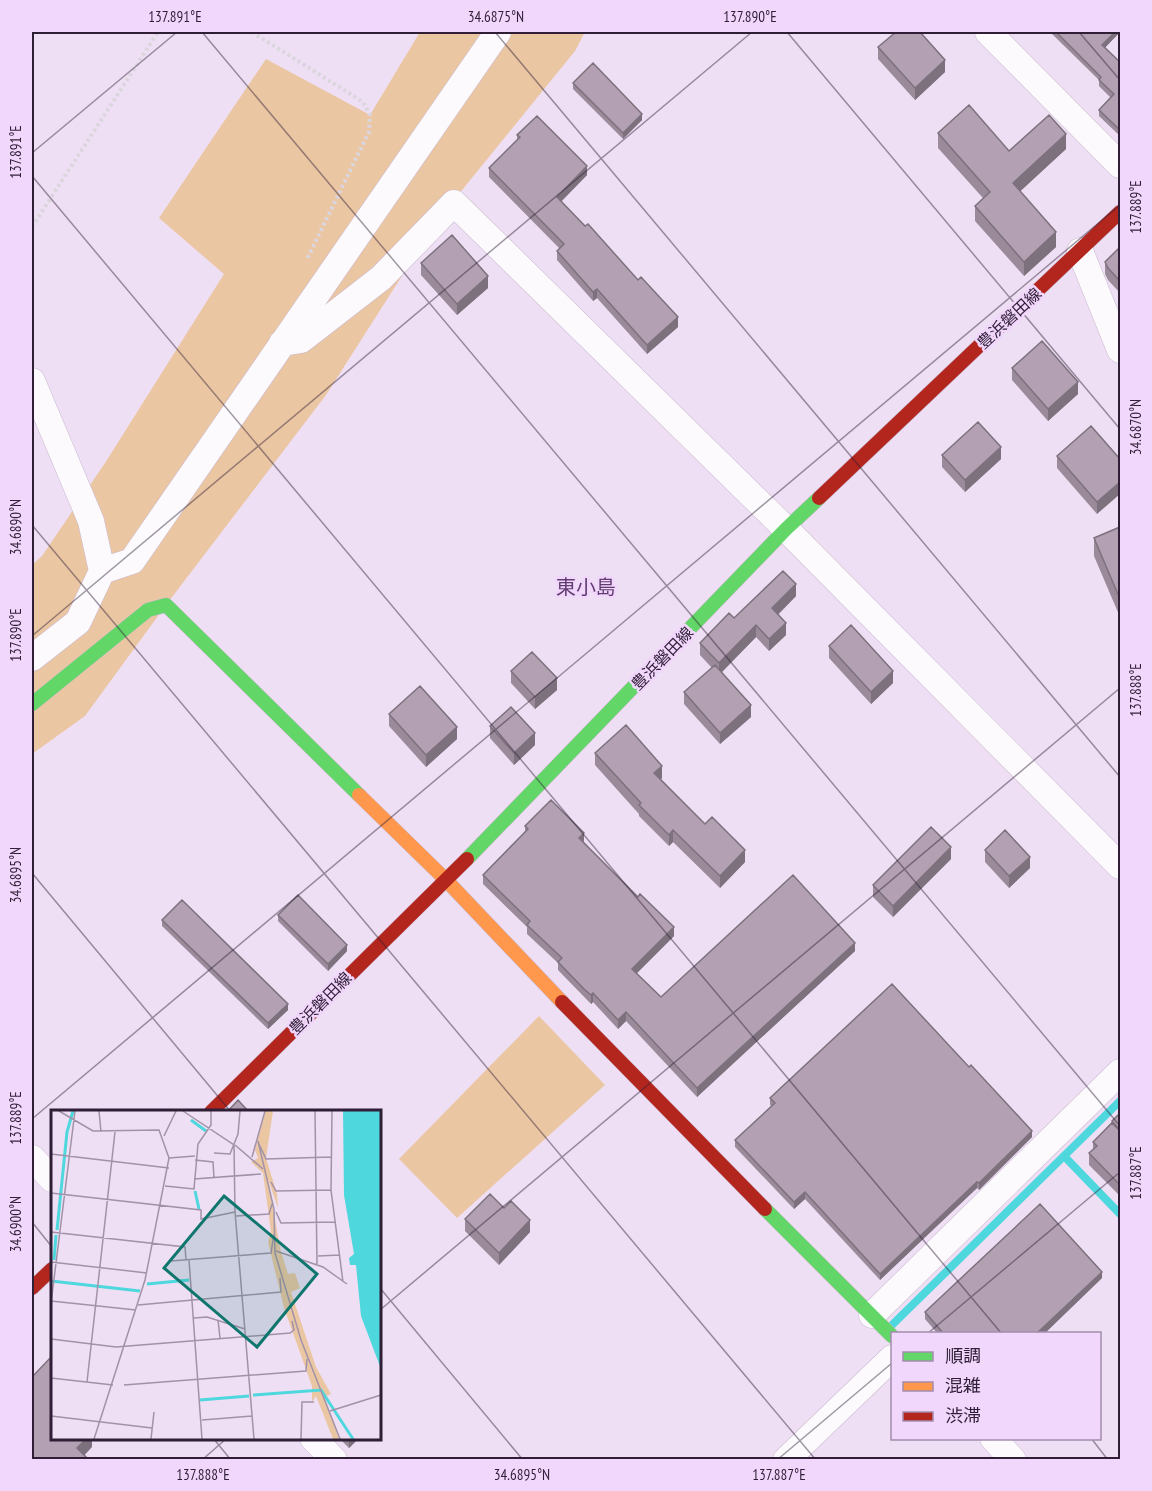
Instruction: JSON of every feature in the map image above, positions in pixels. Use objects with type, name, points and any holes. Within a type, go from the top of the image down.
[{"type":"main road","name":"豊浜磐田線","points":[[213,1110],[446,880],[786,529],[1120,212]]},
{"type":"main road","points":[[32,704],[148,610],[166,605],[446,880],[640,1083],[891,1335]]},
{"type":"main road","points":[[32,1288],[51,1270]]},
{"type":"street","points":[[102,571],[132,561],[498,32]]},
{"type":"street","points":[[988,32],[1120,165]]},
{"type":"street","points":[[282,343],[301,340],[381,278],[454,203],[786,529],[1120,866]]},
{"type":"street","points":[[1080,251],[1120,350]]},
{"type":"street","points":[[32,381],[91,521],[102,571],[78,622],[32,658]]},
{"type":"street","points":[[877,1320],[1120,1072]]},
{"type":"street","points":[[32,1158],[51,1178]]},
{"type":"street","points":[[786,1460],[891,1359]]},
{"type":"street","points":[[315,1440],[334,1460]]},
{"type":"street","points":[[995,1440],[1013,1460]]},
{"type":"path","points":[[32,227],[158,32]]},
{"type":"path","points":[[252,32],[363,102],[370,115],[369,132],[304,265]]},
{"type":"shaded area","points":[[420,32],[585,32],[575,51],[437,221],[326,395],[166,605],[85,716],[32,754],[32,565],[42,556],[105,463],[224,274],[159,218],[266,59],[370,115]]},
{"type":"shaded area","points":[[539,1016],[605,1085],[457,1218],[399,1159]]},
{"type":"building","points":[[896,32],[920,32],[945,60],[915,88],[878,47]]},
{"type":"building","points":[[1056,32],[1115,32],[1102,45],[1120,62],[1120,130],[1099,110],[1114,94],[1099,80],[1101,77]]},
{"type":"building","points":[[593,63],[642,114],[623,133],[573,83]]},
{"type":"building","points":[[969,105],[1009,151],[1049,115],[1066,134],[1013,183],[1056,232],[1024,262],[975,206],[990,192],[938,133]]},
{"type":"building","points":[[537,116],[587,166],[557,197],[585,226],[588,224],[638,280],[641,277],[678,317],[647,345],[597,289],[593,292],[557,251],[564,244],[489,168],[520,137],[517,135]]},
{"type":"building","points":[[452,235],[488,276],[457,304],[421,263]]},
{"type":"building","points":[[1120,247],[1120,281],[1105,262]]},
{"type":"building","points":[[1042,341],[1078,382],[1048,409],[1012,368]]},
{"type":"building","points":[[978,422],[1001,447],[965,480],[942,455]]},
{"type":"building","points":[[1091,426],[1120,459],[1120,482],[1097,502],[1057,456]]},
{"type":"building","points":[[1120,527],[1120,599],[1094,538]]},
{"type":"building","points":[[783,571],[796,584],[772,608],[786,623],[769,639],[756,625],[719,663],[700,643],[729,613],[734,618]]},
{"type":"building","points":[[851,625],[893,671],[871,692],[829,646]]},
{"type":"building","points":[[532,652],[557,678],[535,697],[511,671]]},
{"type":"building","points":[[715,665],[751,705],[720,733],[684,692]]},
{"type":"building","points":[[420,686],[457,727],[426,755],[389,714]]},
{"type":"building","points":[[511,707],[535,733],[514,753],[490,726]]},
{"type":"building","points":[[626,725],[662,766],[654,773],[705,824],[712,817],[745,850],[720,876],[673,830],[669,835],[639,805],[641,803],[595,753]]},
{"type":"building","points":[[551,800],[584,833],[579,838],[638,897],[640,894],[674,927],[632,969],[661,997],[793,875],[855,943],[697,1088],[626,1012],[618,1020],[593,993],[591,995],[584,989],[558,962],[562,958],[527,925],[530,921],[483,875],[528,829],[525,826]]},
{"type":"building","points":[[931,827],[951,847],[893,906],[873,885]]},
{"type":"building","points":[[1005,830],[1030,857],[1009,876],[985,850]]},
{"type":"building","points":[[298,895],[347,945],[328,964],[278,915]]},
{"type":"building","points":[[182,900],[288,1004],[268,1023],[162,920]]},
{"type":"building","points":[[892,984],[1032,1131],[880,1274],[805,1192],[794,1202],[735,1140],[775,1103],[770,1098]]},
{"type":"building","points":[[238,1100],[247,1110],[229,1110]]},
{"type":"building","points":[[1120,1113],[1120,1130],[1112,1121]]},
{"type":"building","points":[[1112,1123],[1120,1131],[1120,1185],[1089,1153],[1097,1146],[1093,1142]]},
{"type":"building","points":[[490,1194],[504,1208],[511,1201],[530,1220],[499,1253],[465,1219]]},
{"type":"building","points":[[1040,1204],[1102,1272],[1038,1332],[942,1332],[925,1312]]},
{"type":"building","points":[[51,1357],[51,1440],[85,1440],[77,1448],[89,1460],[32,1460],[32,1377]]},
{"type":"waterway","points":[[892,1325],[1120,1101]]},
{"type":"waterway","points":[[1064,1156],[1120,1214]]},
{"type":"traffic: fast","points":[[467,859],[786,529],[819,498]]},
{"type":"traffic: fast","points":[[32,704],[148,610],[166,605],[359,795]]},
{"type":"traffic: fast","points":[[765,1209],[891,1335]]},
{"type":"traffic: slow","points":[[359,795],[446,880],[562,1002]]},
{"type":"traffic: jam","points":[[819,498],[1120,212]]},
{"type":"traffic: jam","points":[[213,1110],[467,859]]},
{"type":"traffic: jam","points":[[562,1002],[765,1209]]},
{"type":"traffic: jam","points":[[32,1288],[51,1270]]},
{"type":"district","name":"東小島","points":[[586,587]]}]
